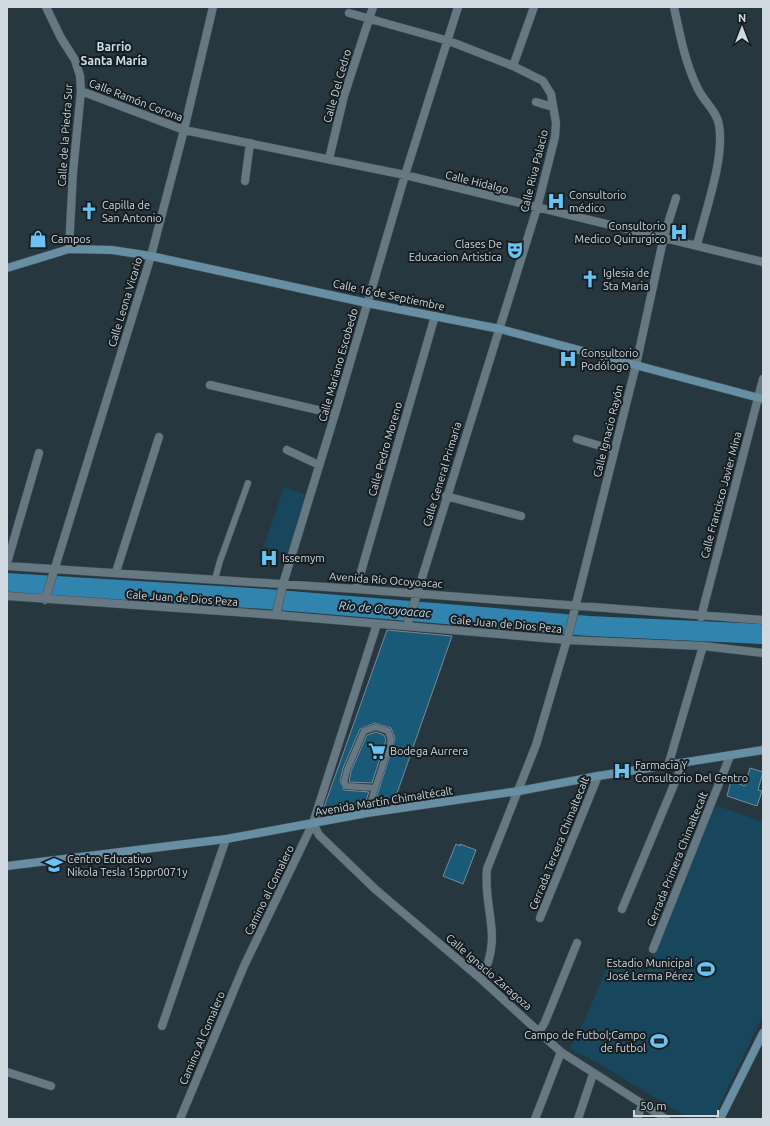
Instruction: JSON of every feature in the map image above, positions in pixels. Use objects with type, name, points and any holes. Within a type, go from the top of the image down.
[{"type":"main road","name":"Calle 16 de Septiembre","points":[[7,268],[69,249],[112,250],[150,256],[367,303],[500,329],[760,399]]},
{"type":"main road","name":"Avenida Martín Chimaltécalt","points":[[7,866],[226,839],[367,813],[763,750]]},
{"type":"main road","points":[[720,1119],[763,1033]]},
{"type":"street","name":"Calle de la Piedra Sur","points":[[46,7],[61,38],[75,60],[80,76],[81,91],[73,172],[69,249]]},
{"type":"street","name":"Calle Leona Vicario","points":[[46,597],[92,451],[150,256],[184,130],[213,7]]},
{"type":"street","name":"Calle Del Cedro","points":[[329,159],[344,96],[373,7]]},
{"type":"street","name":"Calle Mariano Escobedo","points":[[276,612],[282,587],[335,414],[405,174],[458,7]]},
{"type":"street","points":[[513,66],[534,7]]},
{"type":"street","points":[[674,7],[687,66],[698,90],[716,117],[720,131],[717,165],[697,245]]},
{"type":"street","name":"Calle Riva Palacio","points":[[349,13],[448,41],[513,66],[545,83],[554,107],[557,130],[537,208],[500,329]]},
{"type":"street","name":"Calle Ramón Corona","points":[[81,91],[184,130]]},
{"type":"street","points":[[536,102],[554,107]]},
{"type":"street","name":"Calle Hidalgo","points":[[184,130],[405,174],[537,208],[664,236],[763,262]]},
{"type":"street","points":[[245,181],[250,143]]},
{"type":"street","name":"Calle Ignacio Rayón","points":[[567,638],[636,366],[664,236],[676,198]]},
{"type":"street","name":"Calle Pedro Moreno","points":[[356,588],[435,316]]},
{"type":"street","name":"Calle General Primaria","points":[[407,624],[418,594],[446,496],[500,329]]},
{"type":"street","name":"Calle Francisco Javier Mina","points":[[701,617],[760,399],[763,379]]},
{"type":"street","points":[[210,385],[335,414]]},
{"type":"street","points":[[116,572],[159,437]]},
{"type":"street","points":[[577,439],[614,450]]},
{"type":"street","points":[[286,450],[319,465]]},
{"type":"street","points":[[7,564],[39,453]]},
{"type":"street","points":[[446,496],[521,516]]},
{"type":"street","name":"Avenida Río Ocoyoacac","points":[[7,564],[53,571],[116,572],[215,579],[282,587],[356,588],[575,609],[763,620]]},
{"type":"street","name":"Cale Juan de Dios Peza","points":[[7,596],[46,597],[276,612],[377,624],[407,624],[567,638],[703,646],[763,653]]},
{"type":"street","name":"Camino al Comalero","points":[[244,966],[313,823],[377,624]]},
{"type":"street","points":[[481,979],[488,965],[493,941],[492,919],[487,889],[487,869],[536,745],[567,638]]},
{"type":"street","points":[[668,766],[703,646]]},
{"type":"street","name":"Cerrada Primera Chimaltecalt","points":[[653,949],[730,756]]},
{"type":"street","points":[[622,909],[683,763]]},
{"type":"street","name":"Cerrada Tercera Chimaltecalt","points":[[540,918],[598,776]]},
{"type":"street","name":"Calle Ignacio Zaragoza","points":[[313,823],[320,835],[375,888],[481,979],[561,1052],[593,1074],[666,1119]]},
{"type":"street","points":[[162,1026],[226,839]]},
{"type":"street","points":[[540,1032],[576,943]]},
{"type":"street","name":"Camino Al Comalero","points":[[180,1119],[244,966]]},
{"type":"street","points":[[535,1119],[561,1052]]},
{"type":"street","points":[[7,1072],[51,1086]]},
{"type":"street","points":[[578,1119],[593,1074]]},
{"type":"street","points":[[637,1119],[642,1105]]},
{"type":"lane","points":[[215,579],[220,560],[248,482]]},
{"type":"lane","points":[[367,813],[391,740],[388,731],[376,727],[364,731],[344,782],[346,786],[374,788]]},
{"type":"shaded area","points":[[284,487],[307,495],[290,555],[264,546]]},
{"type":"shaded area","name":"Estadio Municipal José Lerma Pérez","points":[[718,806],[763,822],[763,1015],[713,1119],[690,1119],[596,1062],[570,1049],[590,1008],[609,962],[645,975],[689,871],[713,808],[717,809]]},
{"type":"building","name":"Bodega Aurrera","points":[[387,630],[452,636],[395,799],[375,802],[395,739],[391,728],[375,723],[360,729],[343,768],[340,781],[344,790],[369,792],[365,803],[323,810]]},
{"type":"building","points":[[376,732],[384,735],[386,740],[372,783],[349,782],[351,771],[367,735]]},
{"type":"building","points":[[750,768],[763,772],[758,790],[762,791],[757,806],[727,796],[731,781],[745,786]]},
{"type":"building","points":[[456,844],[476,850],[463,884],[443,876]]},
{"type":"waterway","name":"Rio de Ocoyoacac","points":[[7,583],[266,599],[589,626],[763,634]]},
{"type":"place","name":"Consultorio médico","points":[[556,201]]},
{"type":"place","name":"Capilla de San Antonio","points":[[89,211]]},
{"type":"place","name":"Consultorio Medico Quirurgico","points":[[679,232]]},
{"type":"place","name":"Campos","points":[[38,239]]},
{"type":"place","name":"Clases De Educacion Artistica","points":[[515,250]]},
{"type":"place","name":"Iglesia de Sta Maria","points":[[590,279]]},
{"type":"place","name":"Consultorio Podólogo","points":[[568,359]]},
{"type":"place","name":"Issemym","points":[[269,558]]},
{"type":"place","name":"Bodega Aurrera","points":[[377,751]]},
{"type":"place","name":"Farmacia Y Consultorio Del Centro","points":[[622,771]]},
{"type":"place","name":"Centro Educativo Nikola Tesla 15ppr0071y","points":[[54,865]]},
{"type":"place","name":"Estadio Municipal José Lerma Pérez","points":[[706,969]]},
{"type":"place","name":"Campo de Futbol;Campo de futbol","points":[[659,1041]]},
{"type":"district","name":"Barrio Santa María","points":[[114,53]]}]
